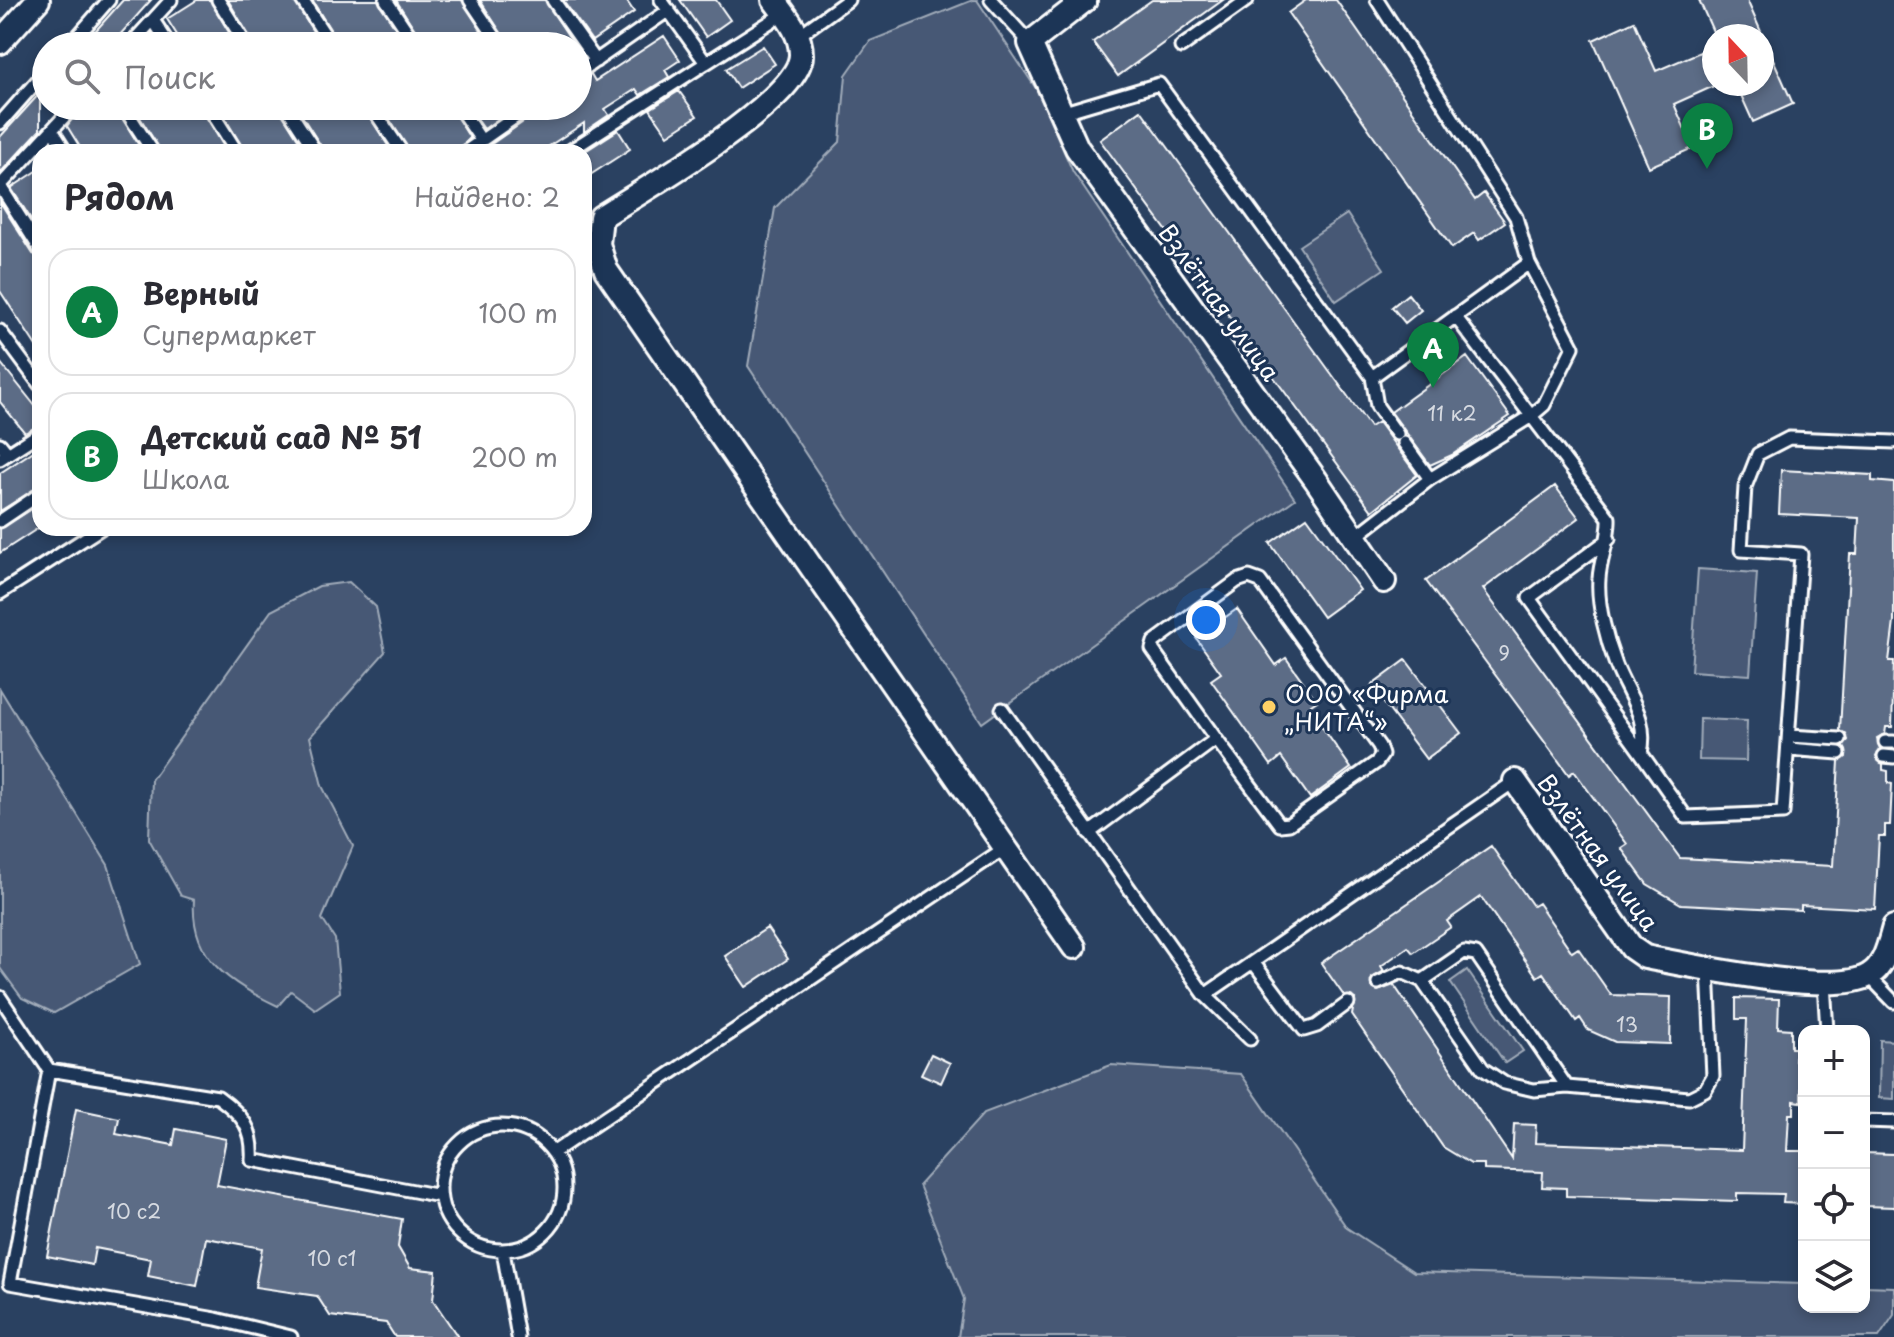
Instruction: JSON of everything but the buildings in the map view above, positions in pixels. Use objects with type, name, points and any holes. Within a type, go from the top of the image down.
[{"type":"street","points":[[0,42],[38,0]]},
{"type":"street","points":[[1030,43],[1085,0]]},
{"type":"street","points":[[779,7],[798,36],[802,57],[793,79],[767,108],[593,222],[606,270],[1074,947]]},
{"type":"street","name":"Взлётная улица","points":[[1030,43],[1077,148],[1316,480],[1384,581]]},
{"type":"street","name":"Взлётная улица","points":[[1515,781],[1632,948],[1645,957],[1824,983],[1869,976]]},
{"type":"street","points":[[1869,976],[1886,956],[1894,927]]},
{"type":"lane","points":[[81,32],[109,0]]},
{"type":"lane","points":[[142,32],[171,0]]},
{"type":"lane","points":[[218,0],[238,32]]},
{"type":"lane","points":[[302,0],[323,32]]},
{"type":"lane","points":[[386,0],[408,32]]},
{"type":"lane","points":[[470,0],[492,32]]},
{"type":"lane","points":[[553,0],[576,32]]},
{"type":"lane","points":[[798,36],[848,0]]},
{"type":"lane","points":[[991,0],[1030,43]]},
{"type":"lane","points":[[1181,47],[1247,0]]},
{"type":"lane","points":[[1353,538],[1430,479],[1530,417],[1544,405],[1573,347],[1529,263],[1516,217],[1377,0]]},
{"type":"lane","points":[[592,64],[665,5],[706,63]]},
{"type":"lane","points":[[580,144],[706,63],[779,7]]},
{"type":"lane","points":[[153,20],[161,32]]},
{"type":"lane","points":[[592,55],[596,61]]},
{"type":"lane","points":[[1060,113],[1159,84],[1372,377],[1377,406],[1430,479]]},
{"type":"lane","points":[[0,123],[32,87]]},
{"type":"lane","points":[[39,144],[61,120]]},
{"type":"lane","points":[[132,120],[148,144]]},
{"type":"lane","points":[[217,120],[232,144]]},
{"type":"lane","points":[[295,120],[311,144]]},
{"type":"lane","points":[[380,120],[397,144]]},
{"type":"lane","points":[[467,120],[481,140]]},
{"type":"lane","points":[[476,144],[510,120]]},
{"type":"lane","points":[[52,130],[61,144]]},
{"type":"lane","points":[[32,152],[0,186],[32,236]]},
{"type":"lane","points":[[1372,377],[1529,263]]},
{"type":"lane","points":[[1455,316],[1609,518],[1610,539],[1598,582],[1616,665],[1640,712],[1645,738],[1641,753]]},
{"type":"lane","points":[[0,331],[32,374]]},
{"type":"lane","points":[[0,444],[4,457],[32,438]]},
{"type":"lane","points":[[1610,539],[1529,598],[1686,817],[1783,813],[1801,554],[1741,550],[1745,487],[1758,454],[1789,438],[1894,442]]},
{"type":"lane","points":[[0,521],[32,499]]},
{"type":"lane","points":[[0,593],[89,536]]},
{"type":"lane","points":[[1249,577],[1260,581],[1379,746],[1382,755],[1377,762],[1289,824],[1280,825],[1216,739],[1152,649],[1154,642],[1237,581],[1249,577]]},
{"type":"lane","points":[[1002,709],[1205,995],[1250,1039]]},
{"type":"lane","points":[[1789,736],[1840,739]]},
{"type":"lane","points":[[1089,833],[1216,739]]},
{"type":"lane","points":[[1788,749],[1839,753]]},
{"type":"lane","points":[[1205,995],[1515,781]]},
{"type":"lane","points":[[554,1152],[1005,848]]},
{"type":"lane","points":[[1422,981],[1464,952],[1476,954],[1567,1087]]},
{"type":"lane","points":[[1253,962],[1304,1030],[1317,1026],[1348,1003]]},
{"type":"lane","points":[[1378,983],[1402,972],[1422,981],[1483,1069],[1504,1083],[1534,1090],[1567,1087],[1689,1098],[1705,1090],[1713,1076],[1708,968]]},
{"type":"lane","points":[[1869,976],[1894,1002]]},
{"type":"lane","points":[[1824,983],[1827,1025]]},
{"type":"lane","points":[[0,997],[49,1070],[10,1283],[216,1319],[291,1337]]},
{"type":"lane","points":[[49,1070],[218,1097],[239,1112],[253,1135],[252,1160],[440,1196]]},
{"type":"lane","points":[[1870,1121],[1894,1122]]},
{"type":"lane","points":[[517,1127],[543,1141],[554,1152],[564,1180],[564,1195],[554,1223],[532,1243],[503,1251],[474,1244],[461,1235],[444,1211],[440,1196],[444,1167],[451,1153],[473,1133],[487,1128],[517,1127]]},
{"type":"lane","points":[[503,1251],[518,1337]]},
{"type":"shaded area","points":[[977,0],[1037,90],[1073,172],[1295,499],[982,723],[748,366],[775,208],[840,142],[846,75],[870,41]]},
{"type":"shaded area","points":[[1347,214],[1384,269],[1336,301],[1299,246]]},
{"type":"shaded area","points":[[1698,569],[1757,573],[1750,675],[1691,671]]},
{"type":"shaded area","points":[[349,582],[376,607],[385,652],[310,737],[322,786],[353,846],[322,919],[335,939],[340,992],[315,1009],[291,991],[278,1006],[229,978],[206,953],[194,921],[194,900],[181,896],[149,839],[151,780],[271,611],[319,586]]},
{"type":"shaded area","points":[[0,689],[108,865],[140,964],[54,1013],[22,998],[0,968]]},
{"type":"shaded area","points":[[1700,719],[1747,721],[1746,761],[1699,760]]},
{"type":"shaded area","points":[[1467,970],[1523,1051],[1505,1063],[1450,982]]},
{"type":"shaded area","points":[[1880,1040],[1894,1041],[1894,1099],[1879,1098]]},
{"type":"shaded area","points":[[1111,1065],[1241,1074],[1347,1228],[1414,1272],[1798,1284],[1798,1313],[1870,1313],[1870,1286],[1894,1287],[1894,1315],[1879,1337],[958,1337],[964,1299],[919,1185],[984,1113]]},
{"type":"place","name":"Детский сад № 51","points":[[1707,169]]},
{"type":"place","name":"Верный","points":[[1433,388]]},
{"type":"place","name":"ООО «Фирма „НИТА“»","points":[[1269,707]]}]
